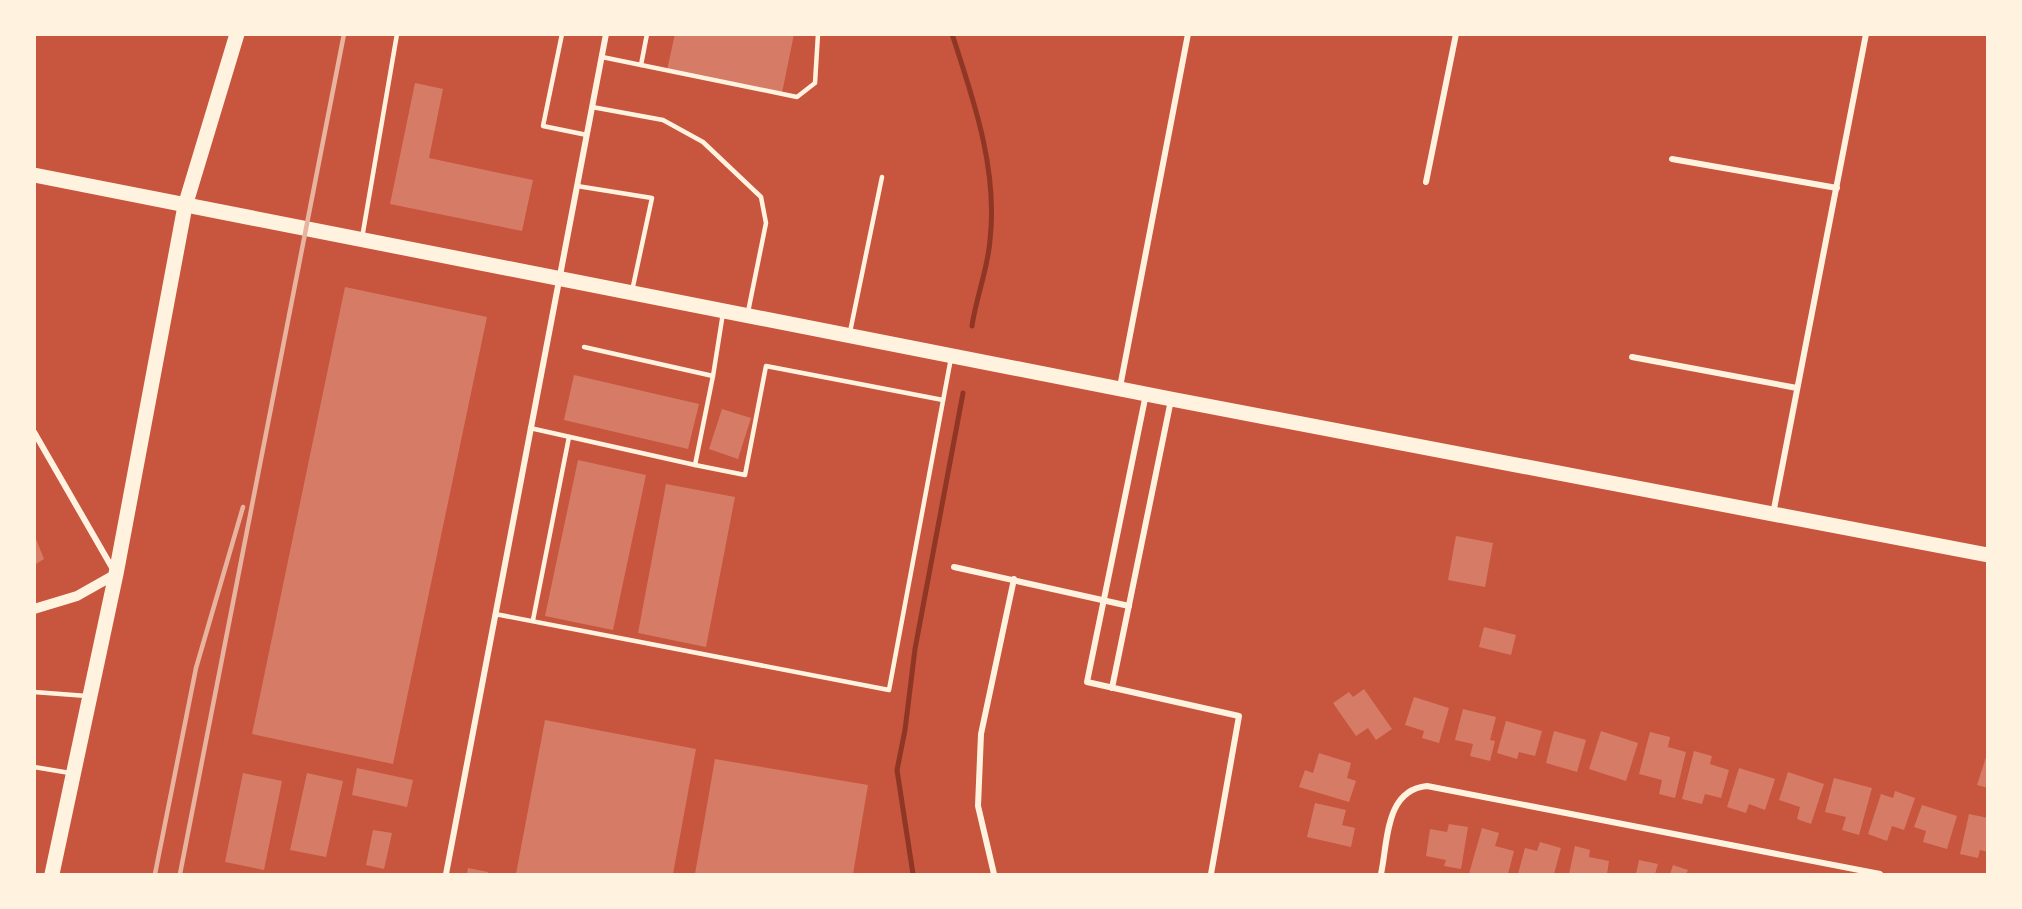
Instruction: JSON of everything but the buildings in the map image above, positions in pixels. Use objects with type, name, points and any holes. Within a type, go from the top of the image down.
[{"type":"main road","points":[[52,874],[116,574],[185,207],[237,34]]},
{"type":"main road","points":[[34,176],[1171,399],[1988,555]]},
{"type":"street","points":[[446,874],[606,34]]},
{"type":"street","points":[[1120,388],[1188,34]]},
{"type":"street","points":[[1426,182],[1455,34]]},
{"type":"street","points":[[1773,514],[1866,34]]},
{"type":"street","points":[[1672,159],[1837,188]]},
{"type":"street","points":[[1632,357],[1797,388]]},
{"type":"street","points":[[1146,394],[1087,682],[1239,716],[1211,874]]},
{"type":"street","points":[[1112,688],[1171,399]]},
{"type":"street","points":[[34,432],[116,574],[77,596],[34,609]]},
{"type":"street","points":[[954,567],[1129,606]]},
{"type":"street","points":[[994,874],[978,806],[981,734],[1014,579]]},
{"type":"street","points":[[1381,874],[1394,807],[1407,791],[1427,786],[1880,874]]},
{"type":"lane","points":[[362,241],[397,34]]},
{"type":"lane","points":[[562,34],[543,126],[586,135]]},
{"type":"lane","points":[[641,65],[647,34]]},
{"type":"lane","points":[[602,57],[797,97],[815,83],[818,34]]},
{"type":"lane","points":[[592,107],[663,120],[703,142],[761,197],[766,223],[747,315]]},
{"type":"lane","points":[[850,335],[882,177]]},
{"type":"lane","points":[[577,186],[652,198],[631,293]]},
{"type":"lane","points":[[695,465],[724,311]]},
{"type":"lane","points":[[584,347],[713,376]]},
{"type":"lane","points":[[495,614],[889,690],[951,355]]},
{"type":"lane","points":[[530,428],[745,475],[766,366],[943,400]]},
{"type":"lane","points":[[533,620],[569,437]]},
{"type":"lane","points":[[34,692],[90,696]]},
{"type":"lane","points":[[34,767],[74,773]]},
{"type":"waterway","points":[[952,34],[976,110],[991,188],[992,214],[989,251],[972,326]]},
{"type":"waterway","points":[[913,874],[897,770],[905,730],[915,649],[963,393]]},
{"type":"railway","points":[[180,874],[344,34]]},
{"type":"railway","points":[[155,874],[196,668],[243,507]]}]
